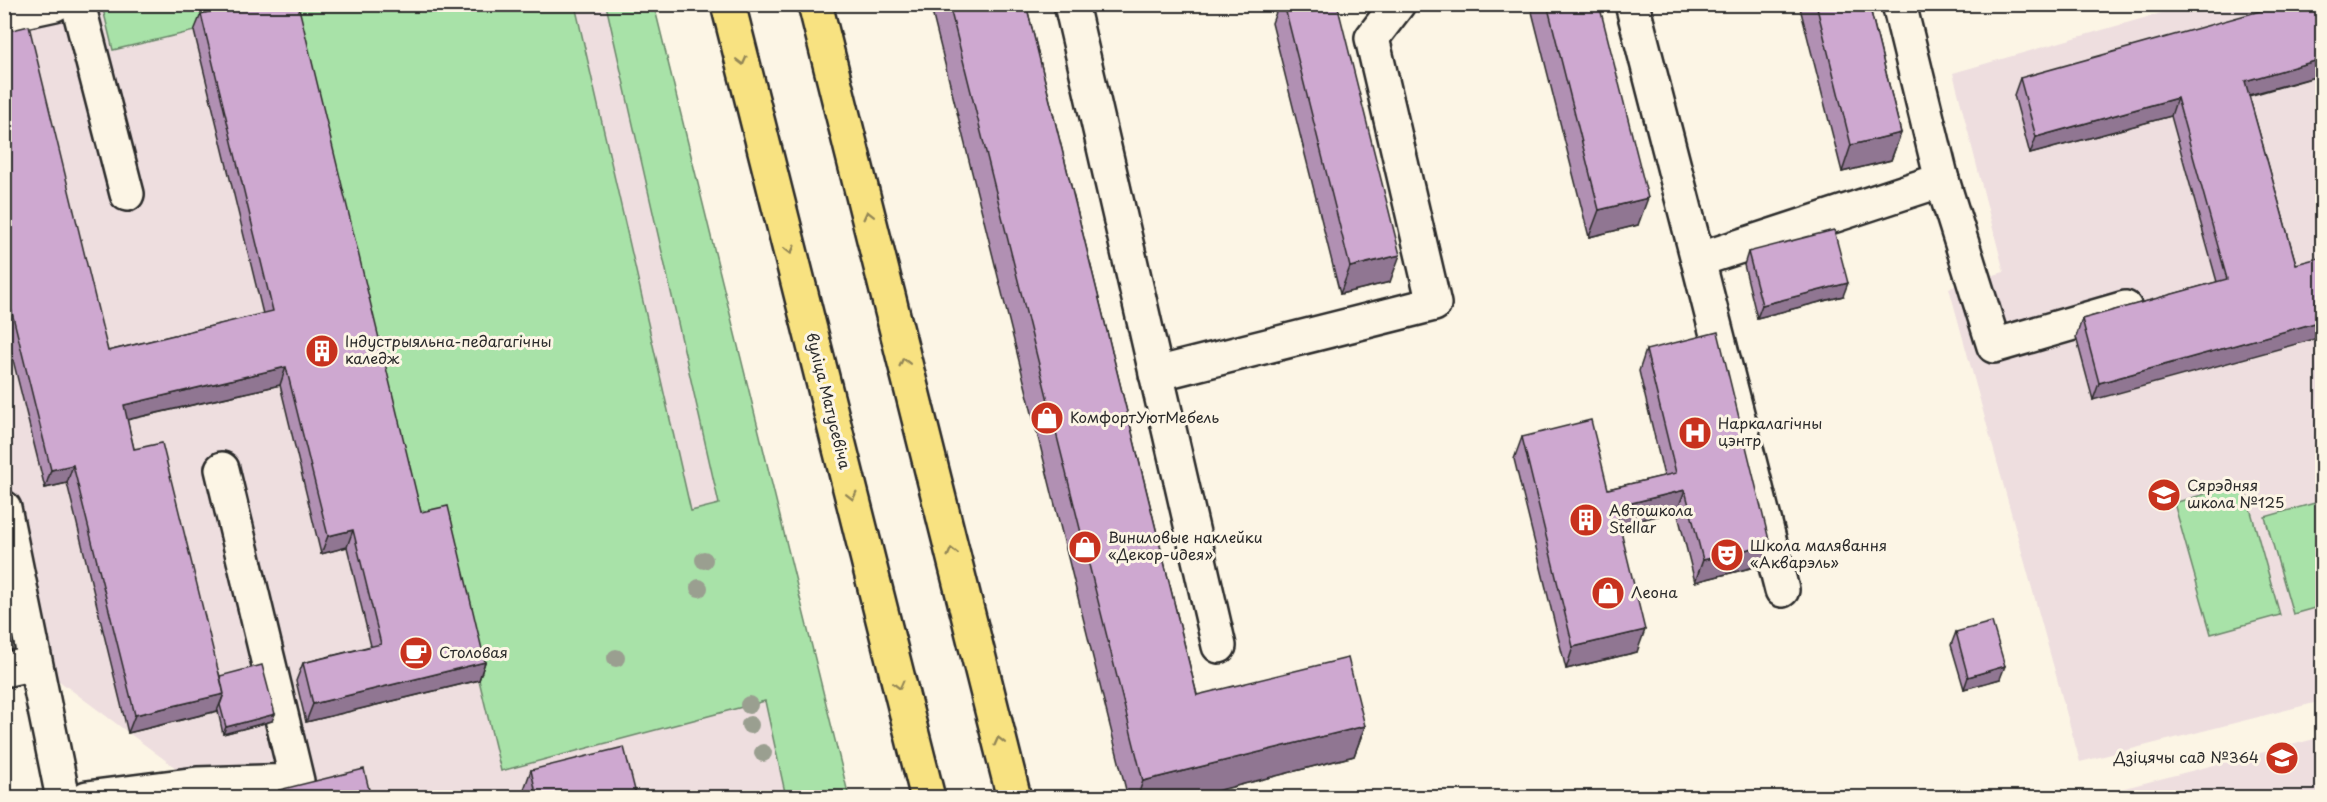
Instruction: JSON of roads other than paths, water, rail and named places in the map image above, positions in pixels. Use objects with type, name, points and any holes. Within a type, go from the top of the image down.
[{"type":"main road","name":"вуліца Матусевіча","points":[[728,4],[928,798]]},
{"type":"main road","points":[[815,4],[1014,798]]},
{"type":"lane","points":[[4,15],[55,4]]},
{"type":"lane","points":[[78,4],[127,194]]},
{"type":"lane","points":[[1071,4],[1219,645]]},
{"type":"lane","points":[[1156,374],[1434,304],[1372,38],[1398,4]]},
{"type":"lane","points":[[1632,4],[1782,590]]},
{"type":"lane","points":[[1899,4],[1942,180],[1994,346],[2159,299]]},
{"type":"lane","points":[[1698,260],[1942,180]]},
{"type":"lane","points":[[87,798],[199,791],[297,781],[222,469]]},
{"type":"lane","points":[[4,508],[20,666],[63,798]]},
{"type":"place","name":"Індустрыяльна-педагагічны каледж","points":[[322,351]]},
{"type":"place","name":"КомфортУютМебель","points":[[1047,418]]},
{"type":"place","name":"Наркалагічны цэнтр","points":[[1695,433]]},
{"type":"place","name":"Сярэдняя школа №125","points":[[2164,495]]},
{"type":"place","name":"Автошкола Stellar","points":[[1586,520]]},
{"type":"place","name":"Виниловые наклейки «Декор-идея»","points":[[1085,547]]},
{"type":"place","name":"Школа малявання «Акварэль»","points":[[1727,555]]},
{"type":"place","name":"Леона","points":[[1608,593]]},
{"type":"place","name":"Столовая","points":[[416,653]]},
{"type":"place","name":"Дзіцячы сад №364","points":[[2282,758]]}]
